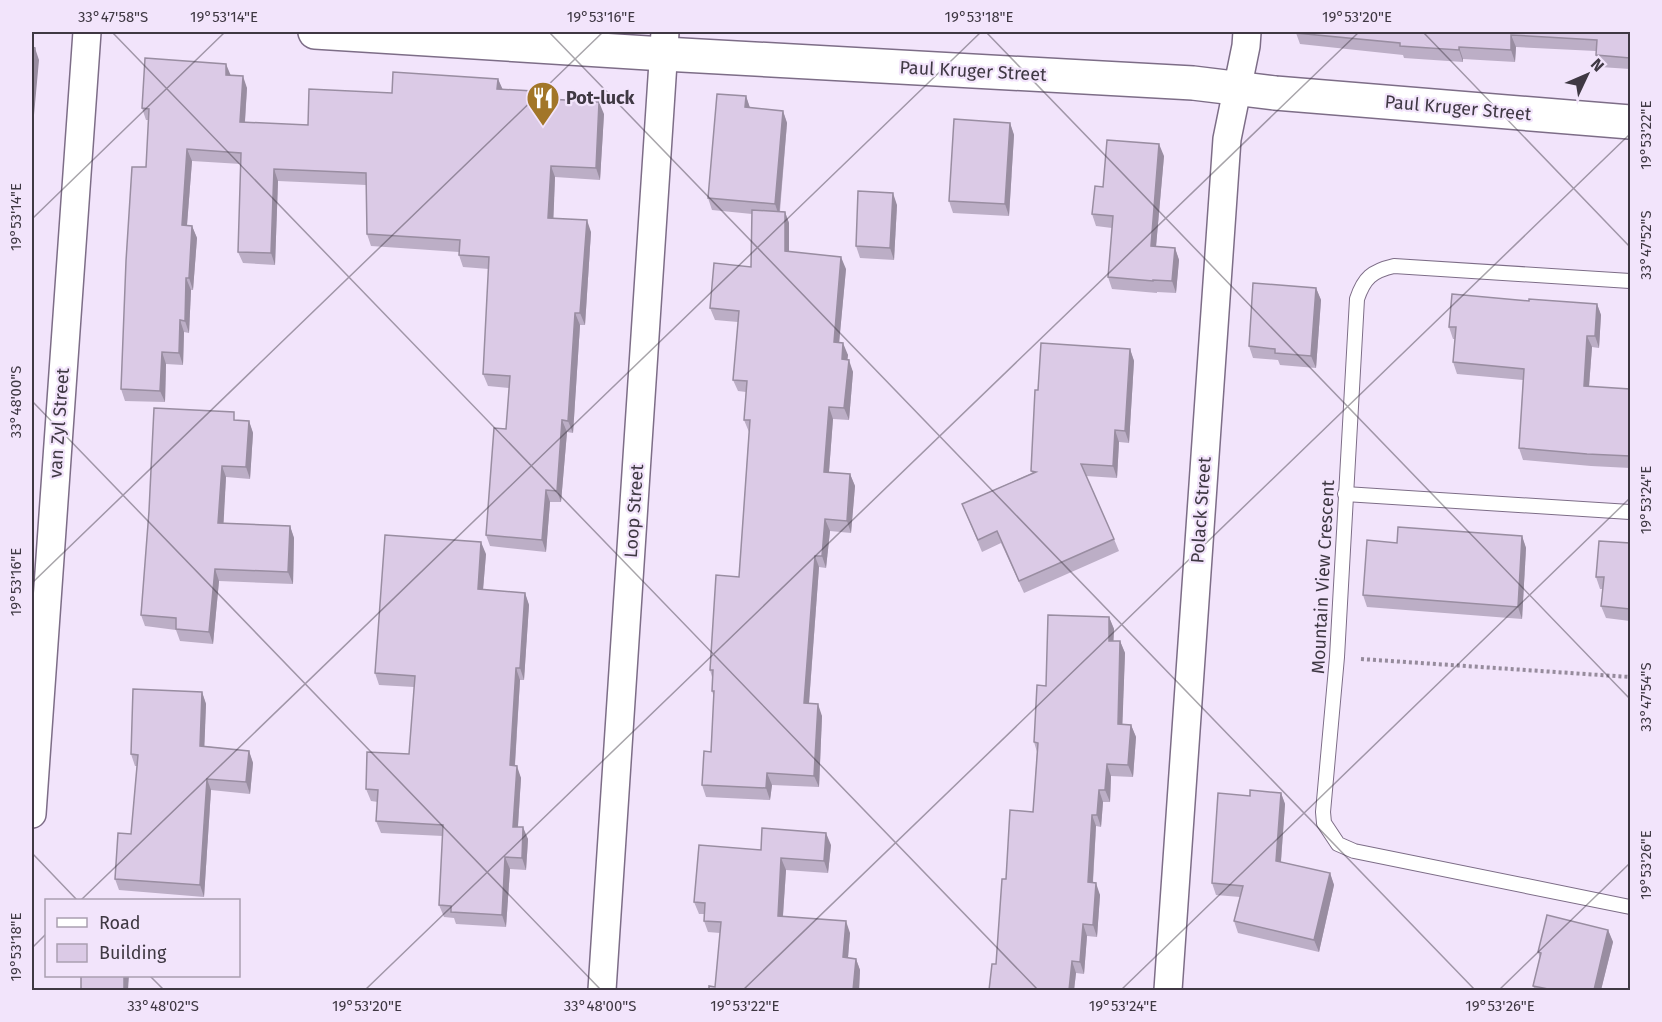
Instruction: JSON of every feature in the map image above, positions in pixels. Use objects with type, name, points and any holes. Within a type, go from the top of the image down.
[{"type":"street","name":"van Zyl Street","points":[[32,814],[87,32]]},
{"type":"street","name":"Paul Kruger Street","points":[[315,32],[665,43],[1181,82],[1275,93],[1630,122]]},
{"type":"street","name":"Polack Street","points":[[1168,990],[1227,139],[1247,32]]},
{"type":"street","name":"Loop Street","points":[[602,990],[665,43]]},
{"type":"lane","name":"Mountain View Crescent","points":[[1630,281],[1394,266],[1370,275],[1361,287],[1357,299],[1337,657],[1323,812],[1324,823],[1338,844],[1354,851],[1630,907]]},
{"type":"lane","points":[[1346,494],[1630,512]]},
{"type":"path","points":[[1337,657],[1630,676]]},
{"type":"building","points":[[1296,32],[1630,32],[1630,58],[1596,55],[1597,40],[1511,35],[1511,50],[1459,47],[1459,50],[1400,46],[1400,43]]},
{"type":"building","points":[[32,47],[35,48],[32,80]]},
{"type":"building","points":[[145,58],[226,64],[226,75],[243,76],[240,122],[308,125],[309,89],[392,93],[393,72],[498,79],[497,89],[550,92],[549,99],[599,102],[596,168],[551,166],[548,218],[587,220],[580,313],[575,313],[568,421],[562,420],[557,491],[546,490],[542,540],[486,535],[494,428],[506,429],[510,376],[483,374],[489,257],[459,255],[460,240],[367,234],[366,173],[274,169],[271,253],[238,252],[241,153],[187,149],[182,225],[192,226],[189,278],[186,278],[185,321],[180,320],[179,353],[162,352],[160,391],[121,389],[132,167],[146,167],[149,109],[142,108]]},
{"type":"building","points":[[717,94],[746,96],[745,107],[783,111],[775,204],[708,198]]},
{"type":"building","points":[[954,119],[1010,123],[1005,204],[949,201]]},
{"type":"building","points":[[1107,140],[1159,144],[1151,246],[1175,248],[1172,281],[1108,277],[1113,216],[1092,214],[1095,186],[1103,187]]},
{"type":"building","points":[[858,191],[893,193],[890,248],[856,246]]},
{"type":"building","points":[[752,210],[785,212],[785,251],[841,257],[834,342],[843,343],[842,359],[849,360],[844,408],[829,407],[824,472],[850,474],[847,521],[825,519],[822,556],[815,556],[804,703],[818,704],[814,776],[767,773],[766,788],[702,785],[704,751],[711,752],[714,691],[712,691],[713,670],[710,670],[716,575],[739,577],[750,420],[744,420],[747,381],[733,380],[739,311],[710,308],[714,263],[751,267]]},
{"type":"building","points":[[1253,283],[1316,288],[1311,356],[1275,353],[1275,349],[1249,346]]},
{"type":"building","points":[[1452,294],[1597,304],[1595,336],[1587,336],[1584,386],[1630,389],[1630,456],[1519,448],[1524,369],[1453,362],[1456,327],[1449,327]]},
{"type":"building","points":[[1041,343],[1130,349],[1125,431],[1115,430],[1113,466],[1081,464],[1114,539],[1019,581],[997,531],[978,540],[962,504],[1036,472],[1031,471],[1035,390],[1038,390]]},
{"type":"building","points":[[154,408],[234,412],[234,420],[249,421],[246,467],[222,466],[218,523],[290,526],[288,572],[215,569],[209,632],[176,629],[176,618],[141,615]]},
{"type":"building","points":[[1398,527],[1522,536],[1518,607],[1363,595],[1367,540],[1397,543]]},
{"type":"building","points":[[385,535],[481,542],[478,589],[525,593],[520,668],[516,668],[510,765],[517,766],[513,827],[523,827],[522,858],[505,857],[502,915],[451,912],[451,906],[439,905],[443,825],[376,821],[378,790],[366,789],[367,752],[409,754],[415,676],[375,673]]},
{"type":"building","points":[[1599,541],[1630,543],[1630,609],[1601,606],[1604,577],[1596,577]]},
{"type":"building","points":[[1048,615],[1109,617],[1109,641],[1120,641],[1118,724],[1131,725],[1128,765],[1107,764],[1105,790],[1099,790],[1097,815],[1092,815],[1088,882],[1096,883],[1093,925],[1083,924],[1080,962],[1072,961],[1069,990],[989,990],[992,964],[996,964],[1002,879],[1006,879],[1010,810],[1033,812],[1038,743],[1034,742],[1037,685],[1046,686]]},
{"type":"building","points":[[133,689],[202,692],[200,746],[249,751],[246,782],[207,779],[200,885],[115,879],[118,833],[131,834],[138,755],[131,754]]},
{"type":"building","points":[[1250,790],[1281,793],[1276,861],[1330,873],[1314,940],[1234,921],[1243,886],[1212,883],[1218,793],[1250,796]]},
{"type":"building","points":[[762,828],[826,833],[824,861],[781,858],[778,916],[846,921],[843,957],[856,959],[853,990],[709,990],[709,986],[715,987],[721,922],[704,921],[705,903],[694,902],[699,845],[761,850]]},
{"type":"building","points":[[1547,915],[1608,930],[1594,990],[1553,990],[1533,986]]},
{"type":"building","points":[[81,977],[124,977],[124,990],[81,990]]},
{"type":"place","name":"Pot-luck","points":[[543,127]]}]
